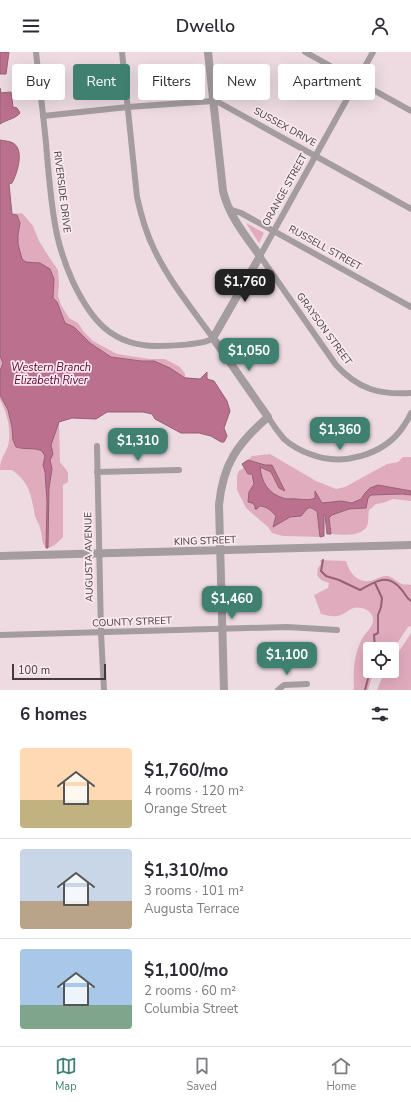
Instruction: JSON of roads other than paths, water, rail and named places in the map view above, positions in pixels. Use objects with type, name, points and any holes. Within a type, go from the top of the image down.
[{"type":"street","name":"RIVERSIDE DRIVE","points":[[36,52],[54,219],[59,243],[71,277],[88,310],[109,332],[118,338],[138,345],[168,346],[206,342],[213,338]]},
{"type":"street","points":[[122,52],[137,197],[145,228],[161,264],[285,439],[301,450],[324,459],[345,460],[365,455],[387,443],[403,427],[411,413]]},
{"type":"street","name":"GRAYSON STREET","points":[[208,52],[223,191],[228,209],[233,218],[336,365],[344,373],[359,384],[378,392],[411,393]]},
{"type":"street","points":[[306,52],[327,64]]},
{"type":"street","name":"ORANGE STREET","points":[[367,64],[374,52]]},
{"type":"street","points":[[375,91],[411,111]]},
{"type":"street","name":"ORANGE STREET","points":[[213,338],[346,100]]},
{"type":"street","name":"SUSSEX DRIVE","points":[[44,116],[128,107],[213,101],[218,102],[411,209]]},
{"type":"street","name":"RUSSELL STREET","points":[[228,209],[241,213],[411,307]]},
{"type":"street","points":[[224,690],[219,505],[220,492],[227,469],[241,443],[268,417]]},
{"type":"street","name":"AUGUSTA AVENUE","points":[[97,446],[101,633],[104,690]]},
{"type":"street","points":[[97,472],[179,470]]},
{"type":"street","name":"KING STREET","points":[[0,556],[411,545]]},
{"type":"street","name":"COUNTY STREET","points":[[0,635],[287,628],[337,630]]},
{"type":"street","points":[[278,690],[284,685],[307,684]]},
{"type":"water","points":[[0,52],[9,52],[6,74],[0,74]]},
{"type":"water","points":[[0,88],[1,93],[11,92],[13,107],[17,108],[20,113],[0,124]]},
{"type":"water","name":"Western Branch Elizabeth River","points":[[0,140],[13,143],[17,146],[19,151],[18,168],[12,183],[9,184],[12,214],[17,215],[20,223],[18,244],[22,259],[26,262],[40,263],[50,269],[54,279],[53,298],[57,302],[65,323],[74,327],[90,343],[111,357],[141,361],[154,361],[170,368],[185,378],[200,379],[207,372],[207,379],[214,381],[227,401],[230,411],[224,428],[227,436],[224,442],[221,442],[211,436],[199,433],[181,433],[155,419],[152,414],[143,412],[107,412],[96,419],[72,418],[59,422],[51,445],[53,454],[50,460],[52,469],[49,488],[48,548],[46,548],[47,502],[45,472],[43,465],[45,456],[42,451],[39,450],[16,447],[13,440],[8,410],[0,395],[0,371],[3,363],[0,356]]},
{"type":"water","points":[[248,460],[265,465],[272,465],[285,491],[279,488],[271,472],[260,467],[262,478],[264,483],[273,493],[285,499],[313,499],[315,498],[315,491],[322,503],[341,501],[352,503],[361,499],[370,488],[378,485],[411,491],[411,495],[371,495],[368,498],[366,508],[349,509],[332,515],[329,518],[331,534],[327,534],[324,514],[324,536],[320,537],[317,511],[311,508],[308,508],[301,516],[290,517],[273,527],[276,516],[272,512],[262,506],[255,509],[255,506],[252,503],[248,502],[249,492],[254,484],[252,474],[248,474],[242,464]]},
{"type":"waterway","points":[[323,560],[321,571],[326,576],[339,580],[360,590],[381,580],[391,581],[396,584],[411,601]]},
{"type":"waterway","points":[[374,642],[374,635],[378,633],[378,615],[382,598],[375,583]]},
{"type":"waterway","points":[[365,690],[368,678]]}]
